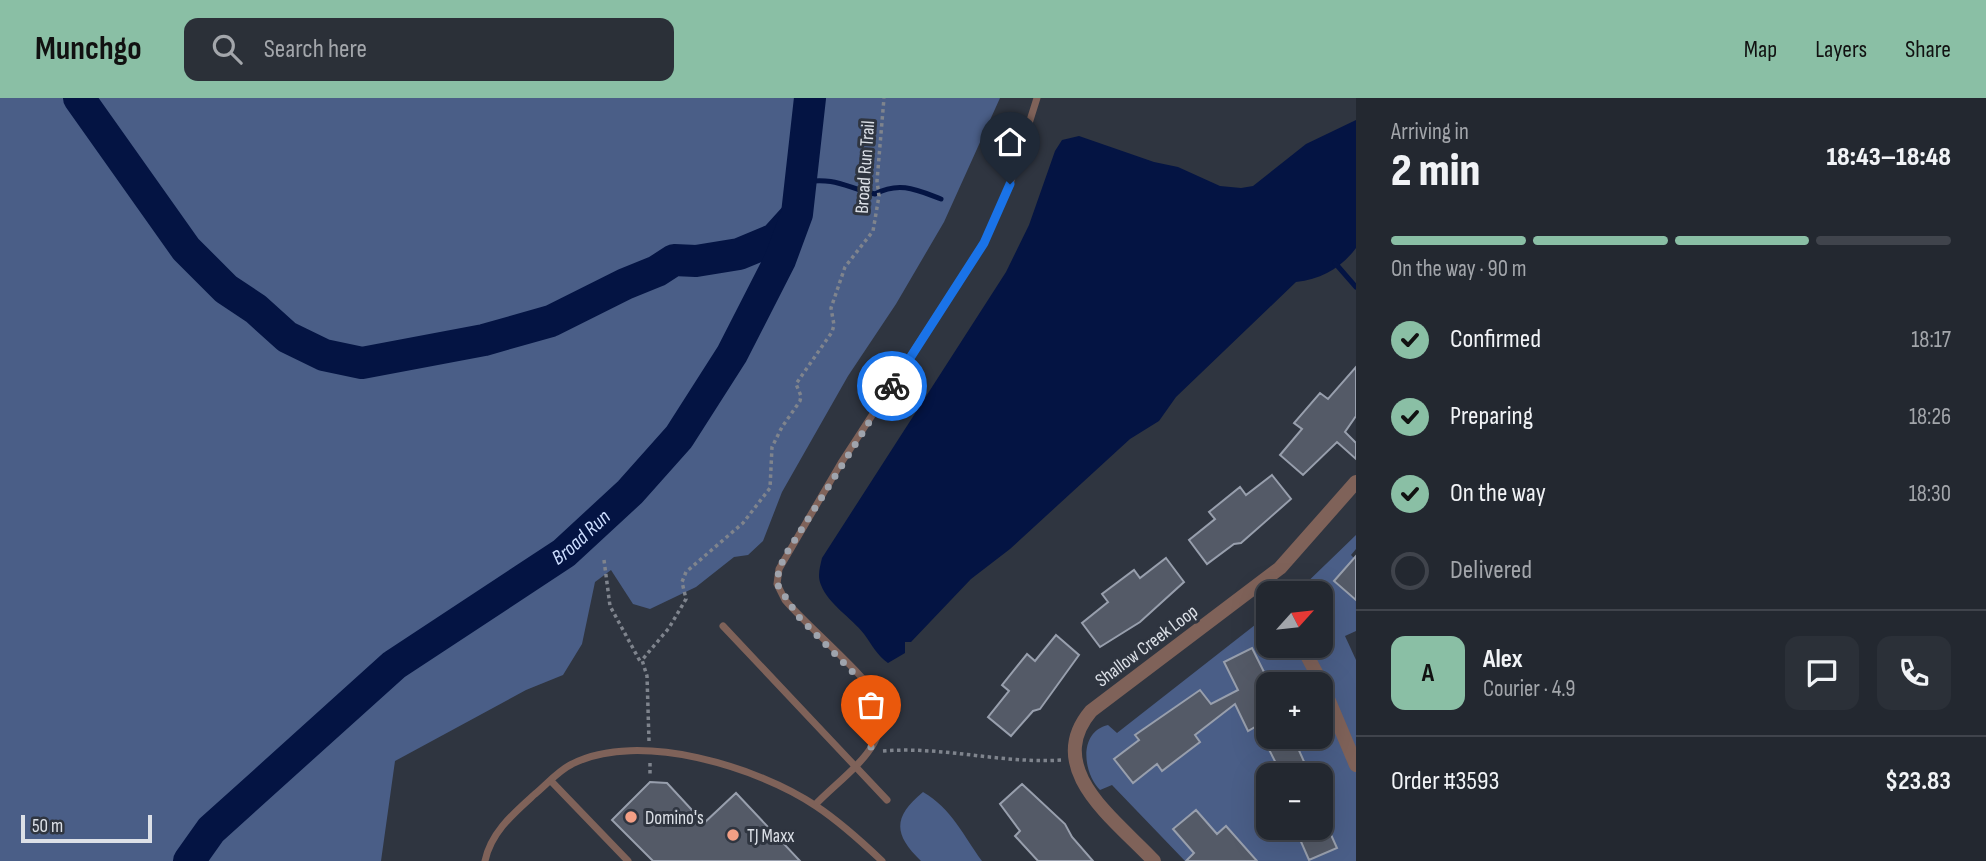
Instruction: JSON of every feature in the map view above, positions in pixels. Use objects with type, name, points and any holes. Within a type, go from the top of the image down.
[{"type":"street","name":"Shallow Creek Loop","points":[[1270,581],[1356,482]]},
{"type":"street","name":"Shallow Creek Loop","points":[[1074,760],[1075,740],[1081,723],[1091,711],[1256,594]]},
{"type":"street","points":[[1308,658],[1356,765]]},
{"type":"street","points":[[1074,760],[1081,782],[1154,861]]},
{"type":"lane","points":[[815,805],[867,752],[880,726],[879,699],[785,600],[777,584],[779,569],[841,463],[984,243],[1010,184],[1037,98]]},
{"type":"lane","points":[[723,626],[887,800]]},
{"type":"lane","points":[[485,861],[495,836],[512,816],[569,765],[587,757],[650,750],[677,754],[774,783],[815,805],[849,830],[881,861]]},
{"type":"lane","points":[[551,781],[628,861]]},
{"type":"path","name":"Broad Run Trail","points":[[641,663],[651,646],[664,635],[685,599],[682,582],[686,572],[744,523],[770,488],[772,447],[800,401],[796,384],[832,332],[834,325],[831,307],[845,267],[873,231],[880,196],[877,181],[884,98]]},
{"type":"path","points":[[604,560],[610,606],[647,676],[649,735]]},
{"type":"path","points":[[867,752],[908,749],[1008,761],[1074,760]]},
{"type":"shaded area","points":[[0,98],[1000,98],[944,222],[896,304],[848,376],[782,492],[763,541],[748,555],[734,557],[696,587],[650,609],[633,604],[611,570],[595,582],[582,644],[563,675],[526,690],[395,761],[381,861],[0,861]]},
{"type":"shaded area","points":[[1356,120],[1356,248],[1350,255],[1337,267],[1322,275],[1296,282],[1176,397],[1159,421],[1130,439],[1010,549],[971,579],[911,642],[905,642],[905,653],[888,663],[884,660],[825,592],[819,578],[822,558],[1006,272],[1029,225],[1055,151],[1062,140],[1079,136],[1154,162],[1178,167],[1220,186],[1241,188],[1253,186],[1306,144]]},
{"type":"shaded area","points":[[1356,535],[1356,549],[1351,555],[1354,558],[1335,581],[1356,600],[1356,631],[1345,636],[1356,660],[1356,861],[1246,861],[1252,855],[1226,826],[1217,834],[1196,810],[1174,829],[1194,853],[1195,861],[1185,861],[1112,785],[1100,790],[1094,783],[1087,764],[1088,744],[1098,729],[1108,725],[1117,733],[1256,624],[1256,658],[1334,658],[1334,581],[1308,581]],"holes":[[[1200,690],[1220,715],[1195,735],[1200,742],[1163,771],[1157,764],[1133,783],[1114,759],[1139,740],[1136,735]]]},
{"type":"shaded area","points":[[923,792],[949,814],[982,861],[921,861],[912,851],[901,834],[900,826],[906,810]]},
{"type":"building","points":[[1356,367],[1356,416],[1345,432],[1356,443],[1356,459],[1337,442],[1303,475],[1280,455],[1302,429],[1294,423],[1320,393],[1328,399]]},
{"type":"building","points":[[1272,475],[1291,499],[1241,543],[1234,544],[1207,564],[1189,540],[1215,519],[1209,512],[1240,487],[1246,495]]},
{"type":"building","points":[[1356,556],[1356,600],[1334,581]]},
{"type":"building","points":[[1166,558],[1184,582],[1140,622],[1100,647],[1082,623],[1108,602],[1102,594],[1134,570],[1140,578]]},
{"type":"building","points":[[1056,635],[1079,655],[1040,709],[1033,711],[1011,736],[988,717],[1009,691],[1002,685],[1027,654],[1035,661]]},
{"type":"building","points":[[1252,648],[1264,672],[1256,672],[1256,727],[1248,731],[1235,704],[1195,735],[1200,742],[1162,771],[1157,764],[1133,783],[1114,759],[1139,740],[1135,735],[1200,690],[1211,704],[1238,690],[1224,662]]},
{"type":"building","points":[[1269,749],[1298,749],[1305,763],[1276,763]]},
{"type":"building","points":[[650,782],[667,783],[704,823],[736,793],[800,861],[653,861],[612,820]]},
{"type":"building","points":[[1022,784],[1065,824],[1072,837],[1093,861],[1038,861],[1015,836],[1020,831],[1000,804]]},
{"type":"building","points":[[1196,810],[1217,834],[1226,826],[1257,861],[1186,861],[1194,853],[1173,829]]},
{"type":"building","points":[[1333,839],[1337,848],[1309,860],[1300,840]]},
{"type":"waterway","points":[[79,98],[186,249],[226,289],[256,309],[287,337],[324,355],[362,363],[484,340],[551,321],[657,271],[674,260],[696,261],[739,254],[775,239],[794,218]]},
{"type":"waterway","name":"Broad Run","points":[[189,861],[211,830],[394,665],[564,553],[630,492],[679,437],[732,354],[780,260],[797,214],[810,98]]},
{"type":"waterway","points":[[802,182],[833,182],[875,194],[901,187],[941,199]]},
{"type":"waterway","points":[[1335,263],[1356,287]]},
{"type":"way so far","points":[[871,747],[880,726],[879,699],[798,616],[777,584],[779,569],[786,554],[892,386]]},
{"type":"place","name":"Domino's","points":[[631,817]]},
{"type":"place","name":"TJ Maxx","points":[[733,835]]},
{"type":"route","points":[[892,386],[964,278],[984,243],[1010,184]]}]
